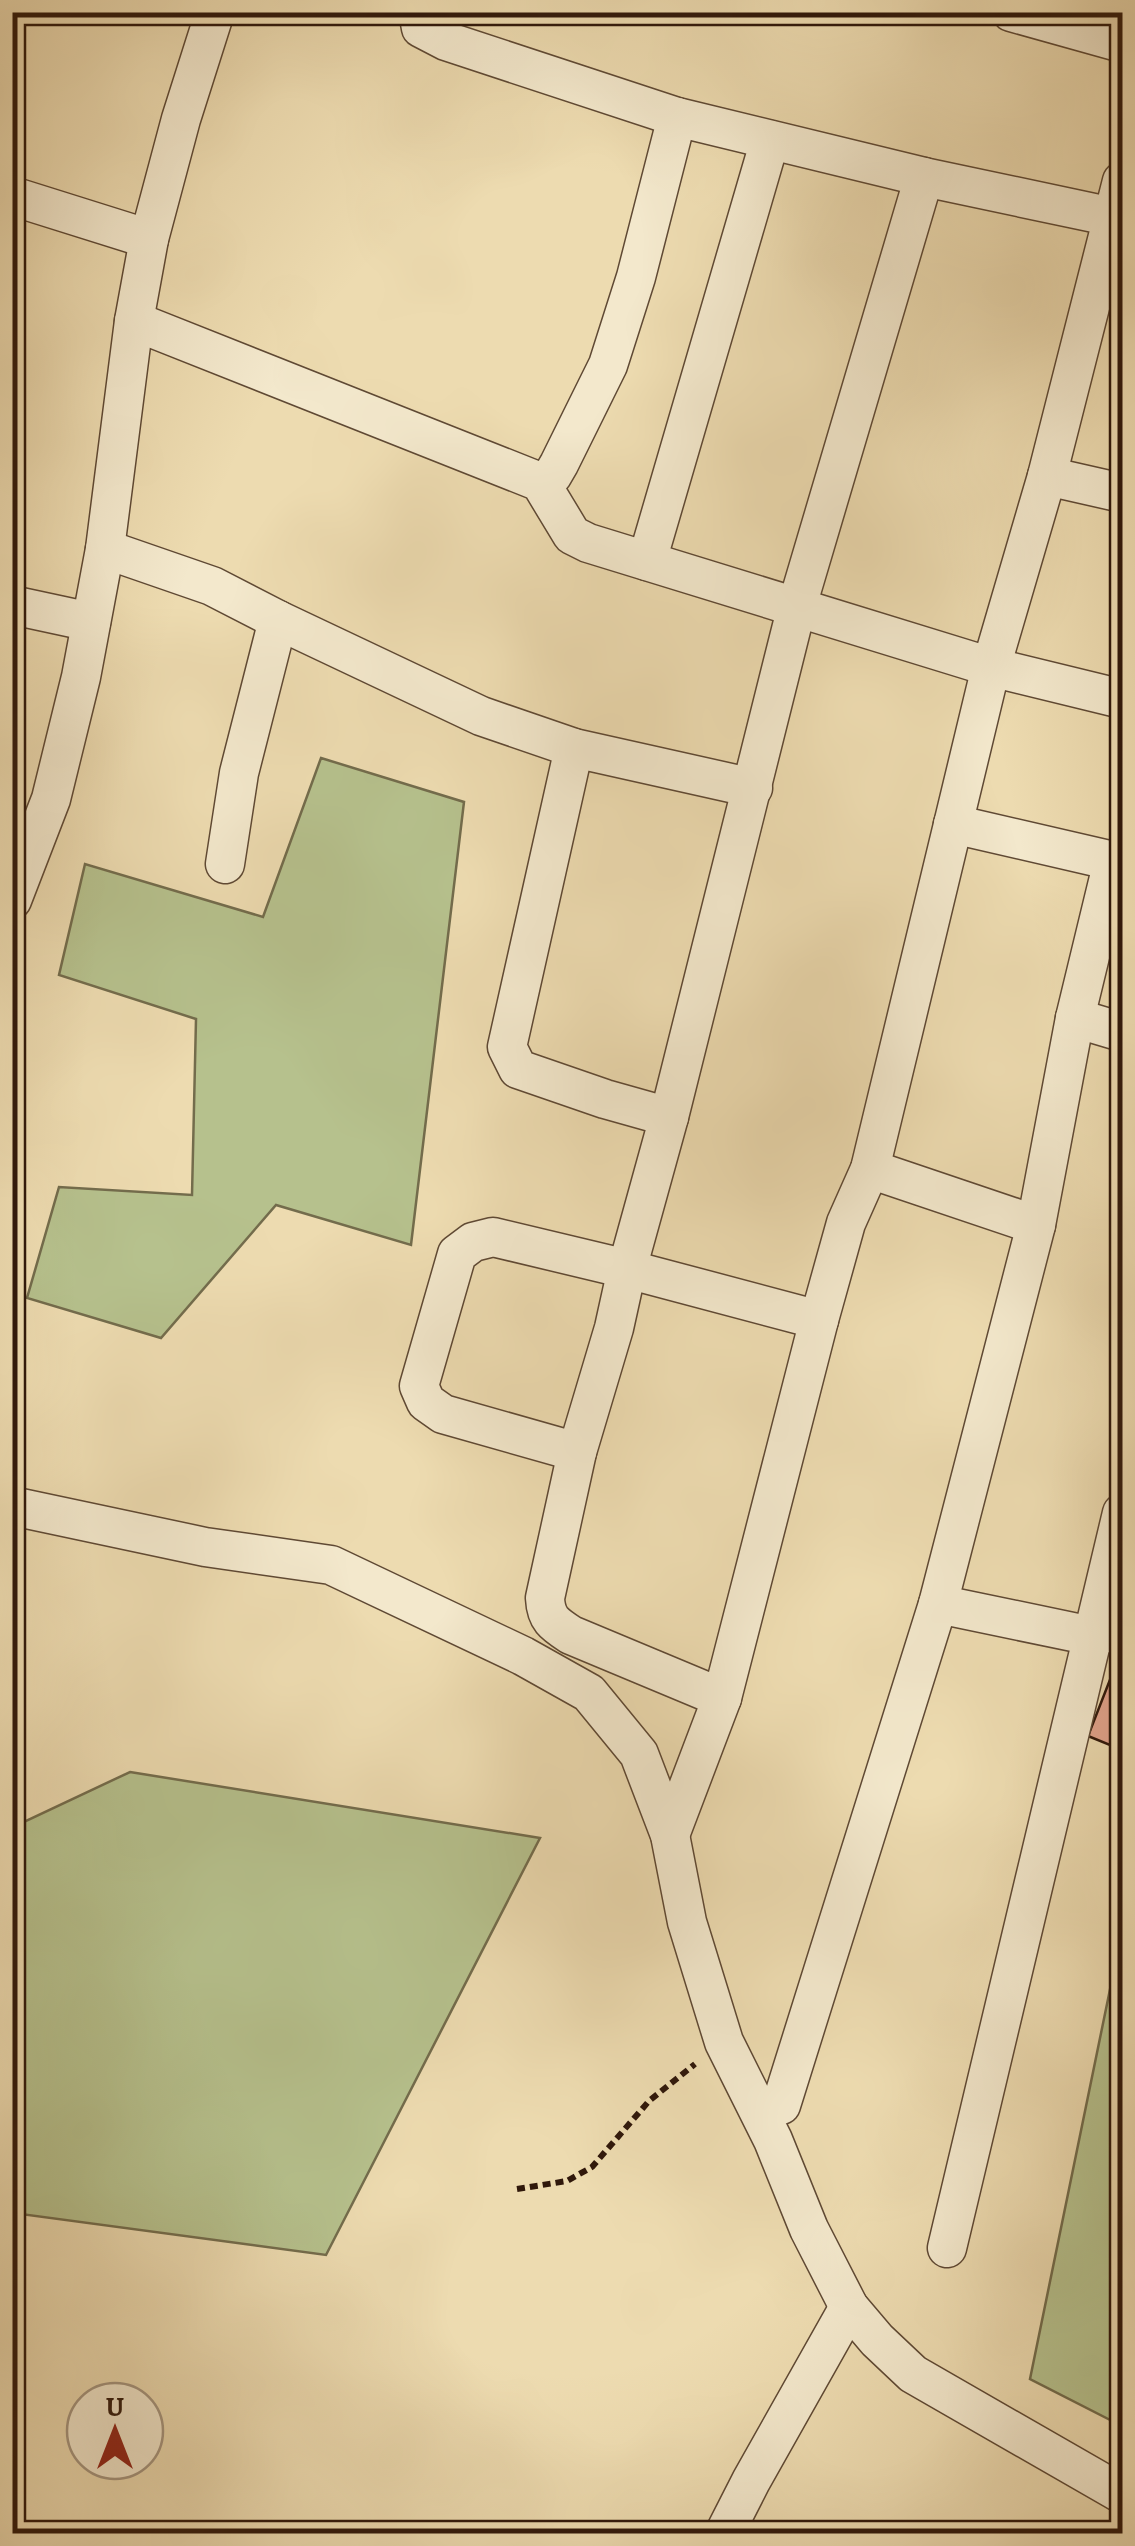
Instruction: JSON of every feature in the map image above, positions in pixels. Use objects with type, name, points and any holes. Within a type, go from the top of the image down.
[{"type":"street","points":[[12,900],[51,800],[81,677],[105,549],[148,239],[215,12]]},
{"type":"street","points":[[418,12],[421,28],[446,42],[677,117],[924,177],[1113,217]]},
{"type":"street","points":[[1011,12],[1122,43]]},
{"type":"street","points":[[540,482],[552,476],[559,464],[608,365],[636,277],[677,117]]},
{"type":"street","points":[[647,561],[770,140]]},
{"type":"street","points":[[722,1698],[570,1635],[551,1622],[545,1598],[577,1452],[670,1116],[797,606],[924,177]]},
{"type":"street","points":[[670,1835],[722,1698],[846,1223],[870,1170],[991,668],[1047,476],[1122,181]]},
{"type":"street","points":[[12,196],[148,239]]},
{"type":"street","points":[[134,321],[540,482],[572,535],[588,543],[991,668],[1122,700]]},
{"type":"street","points":[[1047,476],[1122,493]]},
{"type":"street","points":[[105,549],[212,586],[481,716],[574,748],[753,788]]},
{"type":"street","points":[[12,605],[91,622]]},
{"type":"street","points":[[225,864],[239,773],[278,620]]},
{"type":"street","points":[[574,748],[507,1047],[518,1070],[670,1116]]},
{"type":"street","points":[[782,2105],[938,1604],[1036,1226],[1075,1018],[1118,862],[953,824]]},
{"type":"street","points":[[1075,1018],[1122,1032]]},
{"type":"street","points":[[870,1170],[1036,1226]]},
{"type":"street","points":[[577,1452],[443,1414],[426,1402],[419,1386],[456,1254],[473,1242],[493,1237],[819,1320]]},
{"type":"street","points":[[12,1506],[205,1547],[331,1565],[523,1656],[590,1694],[638,1754],[670,1835],[687,1922],[724,2042],[849,2307],[913,2374],[1122,2494]]},
{"type":"street","points":[[947,2248],[1107,1633],[1122,1513]]},
{"type":"street","points":[[938,1604],[1107,1633]]},
{"type":"street","points":[[724,2534],[849,2307]]},
{"type":"path","points":[[517,2188],[567,2181],[592,2166],[648,2101],[724,2042]]},
{"type":"green space","points":[[321,758],[464,802],[411,1245],[276,1205],[161,1338],[27,1298],[59,1187],[192,1195],[196,1019],[59,975],[85,864],[263,917]]},
{"type":"green space","points":[[130,1772],[540,1838],[326,2255],[13,2213],[13,1827]]},
{"type":"green space","points":[[1122,1931],[1122,2426],[1030,2379]]},
{"type":"building","points":[[1122,1649],[1122,1750],[1088,1736]]}]
